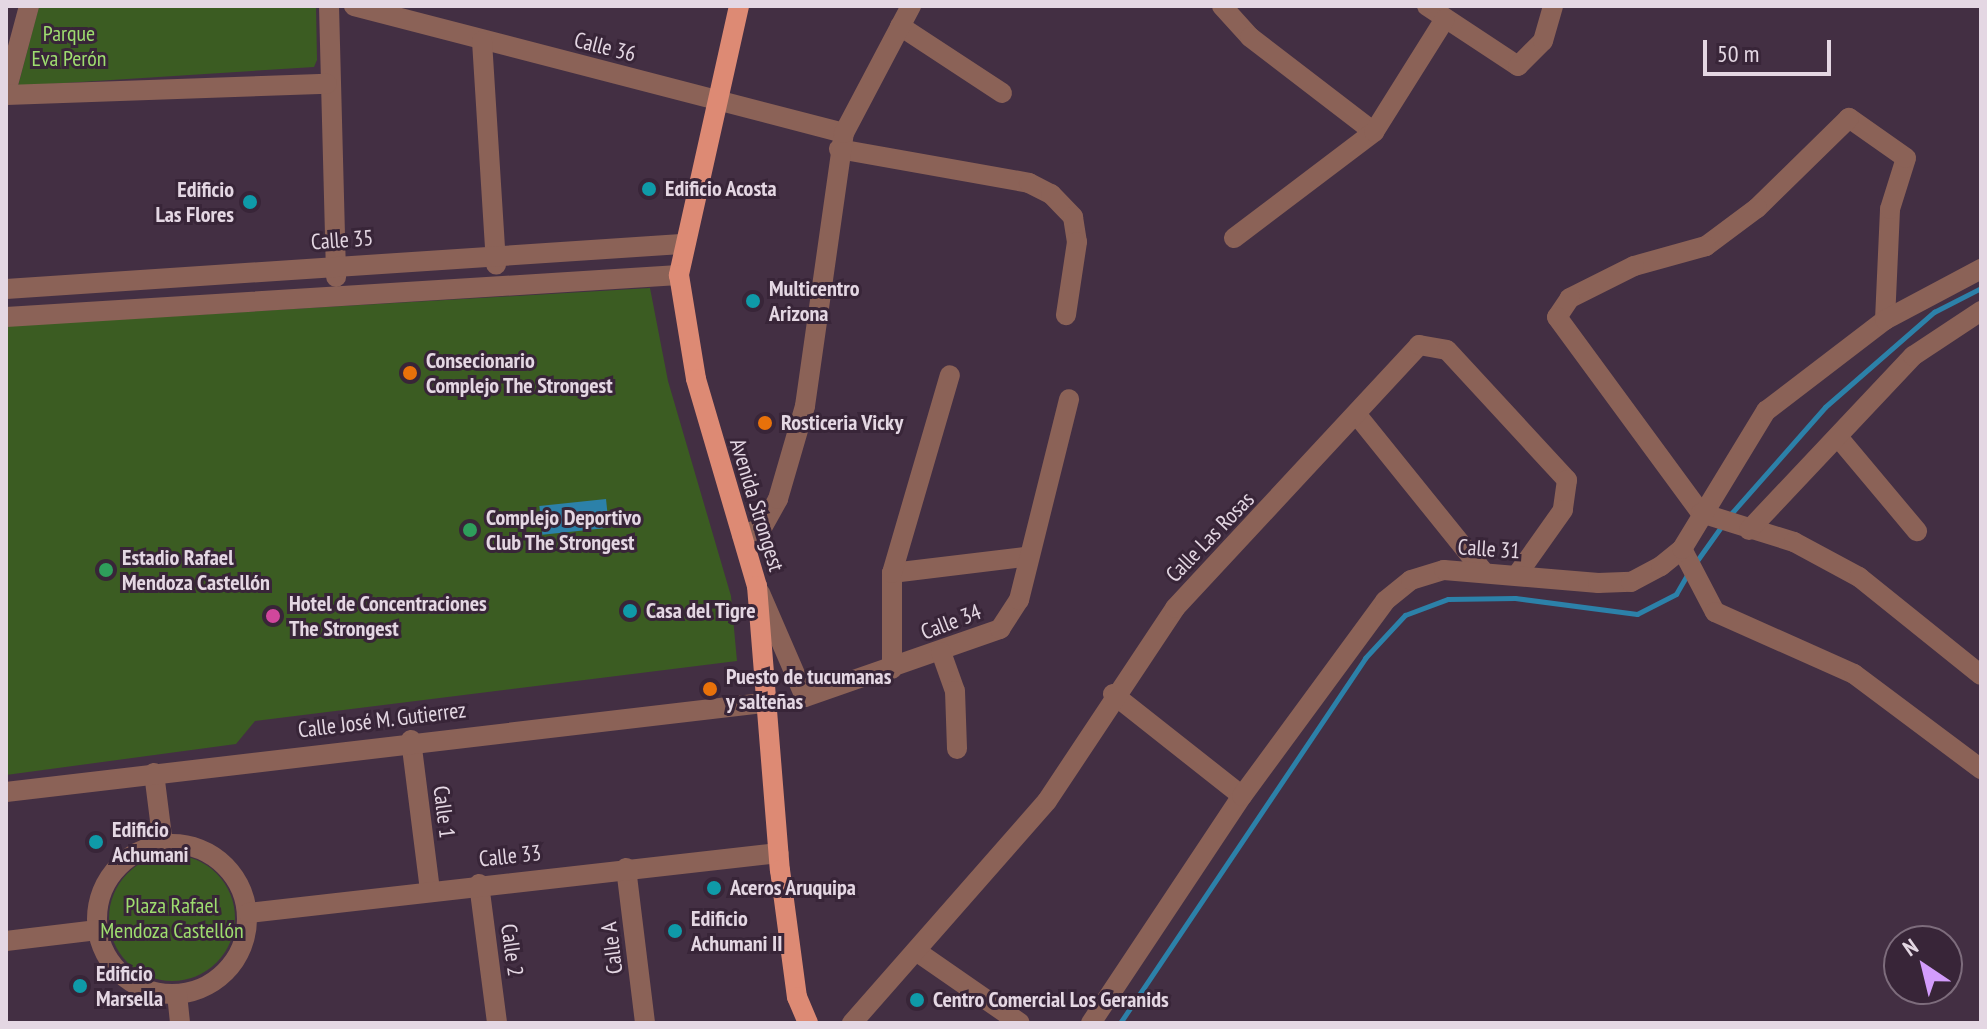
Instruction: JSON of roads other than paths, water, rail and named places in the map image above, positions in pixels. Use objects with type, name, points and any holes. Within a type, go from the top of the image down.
[{"type":"main road","name":"Avenida Strongest","points":[[739,6],[682,244],[679,275],[696,379],[757,586],[763,703],[779,853],[797,997],[808,1023]]},
{"type":"street","points":[[29,6],[6,94],[327,84]]},
{"type":"street","points":[[329,6],[327,84],[337,293]]},
{"type":"street","name":"Calle 36","points":[[354,6],[715,99],[842,141],[1029,183],[1051,194],[1073,217],[1077,242],[1066,315]]},
{"type":"street","points":[[742,535],[762,528],[778,499],[805,406],[842,141],[911,6]]},
{"type":"street","points":[[1222,6],[1250,37],[1374,132]]},
{"type":"street","points":[[1427,6],[1518,66],[1543,41],[1553,6]]},
{"type":"street","points":[[1234,238],[1374,132],[1445,19]]},
{"type":"street","points":[[900,26],[1002,93]]},
{"type":"street","points":[[482,41],[497,282]]},
{"type":"street","points":[[1885,320],[1890,209],[1906,158],[1885,136],[1849,118],[1757,208],[1706,246],[1651,258],[1561,305],[1562,331],[1705,516],[1794,542],[1859,577],[1981,675]]},
{"type":"street","name":"Calle 35","points":[[6,289],[496,253],[682,244]]},
{"type":"street","name":"Calle 31","points":[[1091,1023],[1242,796],[1375,610],[1411,580],[1482,570],[1631,582],[1689,560],[1705,516],[1766,411],[1885,320],[1981,269]]},
{"type":"street","points":[[206,273],[208,302]]},
{"type":"street","points":[[6,317],[497,282],[679,275]]},
{"type":"street","points":[[114,280],[115,308]]},
{"type":"street","points":[[1743,529],[1838,437],[1913,356],[1981,311]]},
{"type":"street","name":"Calle Las Rosas","points":[[852,1023],[1047,801],[1113,694],[1175,608],[1419,345],[1434,343],[1460,363],[1567,480],[1563,510],[1517,575]]},
{"type":"street","points":[[892,669],[892,573],[950,375]]},
{"type":"street","name":"Calle 34","points":[[757,586],[805,697],[1000,629],[1012,616],[1025,557],[1069,399]]},
{"type":"street","points":[[1357,415],[1482,570]]},
{"type":"street","points":[[1838,437],[1917,531]]},
{"type":"street","points":[[892,573],[1025,557]]},
{"type":"street","points":[[1689,560],[1715,612],[1854,674],[1981,769]]},
{"type":"street","points":[[941,652],[955,691],[957,749]]},
{"type":"street","points":[[1113,694],[1242,796]]},
{"type":"street","name":"Calle José M. Gutierrez","points":[[6,792],[411,740],[763,703]]},
{"type":"street","name":"Calle 1","points":[[411,740],[430,890]]},
{"type":"street","points":[[154,773],[163,844]]},
{"type":"street","points":[[163,844],[187,845],[229,869],[248,913],[236,958],[201,988],[177,994],[132,982],[114,967],[97,930],[108,880],[141,850],[163,844]]},
{"type":"street","name":"Calle 33","points":[[248,913],[479,884],[779,853]]},
{"type":"street","name":"Calle A","points":[[626,868],[645,1023]]},
{"type":"street","name":"Calle 2","points":[[479,884],[497,1023]]},
{"type":"street","points":[[6,941],[97,930]]},
{"type":"street","points":[[916,951],[1020,1023]]},
{"type":"street","points":[[177,994],[180,1023]]},
{"type":"water","points":[[606,499],[609,528],[542,535],[539,506]]},
{"type":"waterway","points":[[1729,516],[1825,407],[1934,312],[1981,288]]},
{"type":"waterway","points":[[1696,562],[1723,524]]},
{"type":"waterway","points":[[1120,1023],[1365,658],[1405,615],[1448,599],[1515,598],[1637,614],[1676,594],[1688,573]]},
{"type":"place","name":"Edificio Acosta","points":[[649,189]]},
{"type":"place","name":"Edificio Las Flores","points":[[250,202]]},
{"type":"place","name":"Multicentro Arizona","points":[[753,301]]},
{"type":"place","name":"Consecionario Complejo The Strongest","points":[[410,373]]},
{"type":"place","name":"Rosticeria Vicky","points":[[765,423]]},
{"type":"place","name":"Complejo Deportivo Club The Strongest","points":[[470,530]]},
{"type":"place","name":"Estadio Rafael Mendoza Castellón","points":[[106,570]]},
{"type":"place","name":"Casa del Tigre","points":[[630,611]]},
{"type":"place","name":"Hotel de Concentraciones The Strongest","points":[[273,616]]},
{"type":"place","name":"Puesto de tucumanas y salteñas","points":[[710,689]]},
{"type":"place","name":"Edificio Achumani","points":[[96,842]]},
{"type":"place","name":"Aceros Aruquipa","points":[[714,888]]},
{"type":"place","name":"Edificio Achumani II","points":[[675,931]]},
{"type":"place","name":"Edificio Marsella","points":[[80,986]]},
{"type":"place","name":"Centro Comercial Los Geranids","points":[[917,1000]]},
{"type":"park label","name":"Parque Eva Perón","points":[[69,46]]},
{"type":"park label","name":"Plaza Rafael Mendoza Castellón","points":[[172,918]]}]
